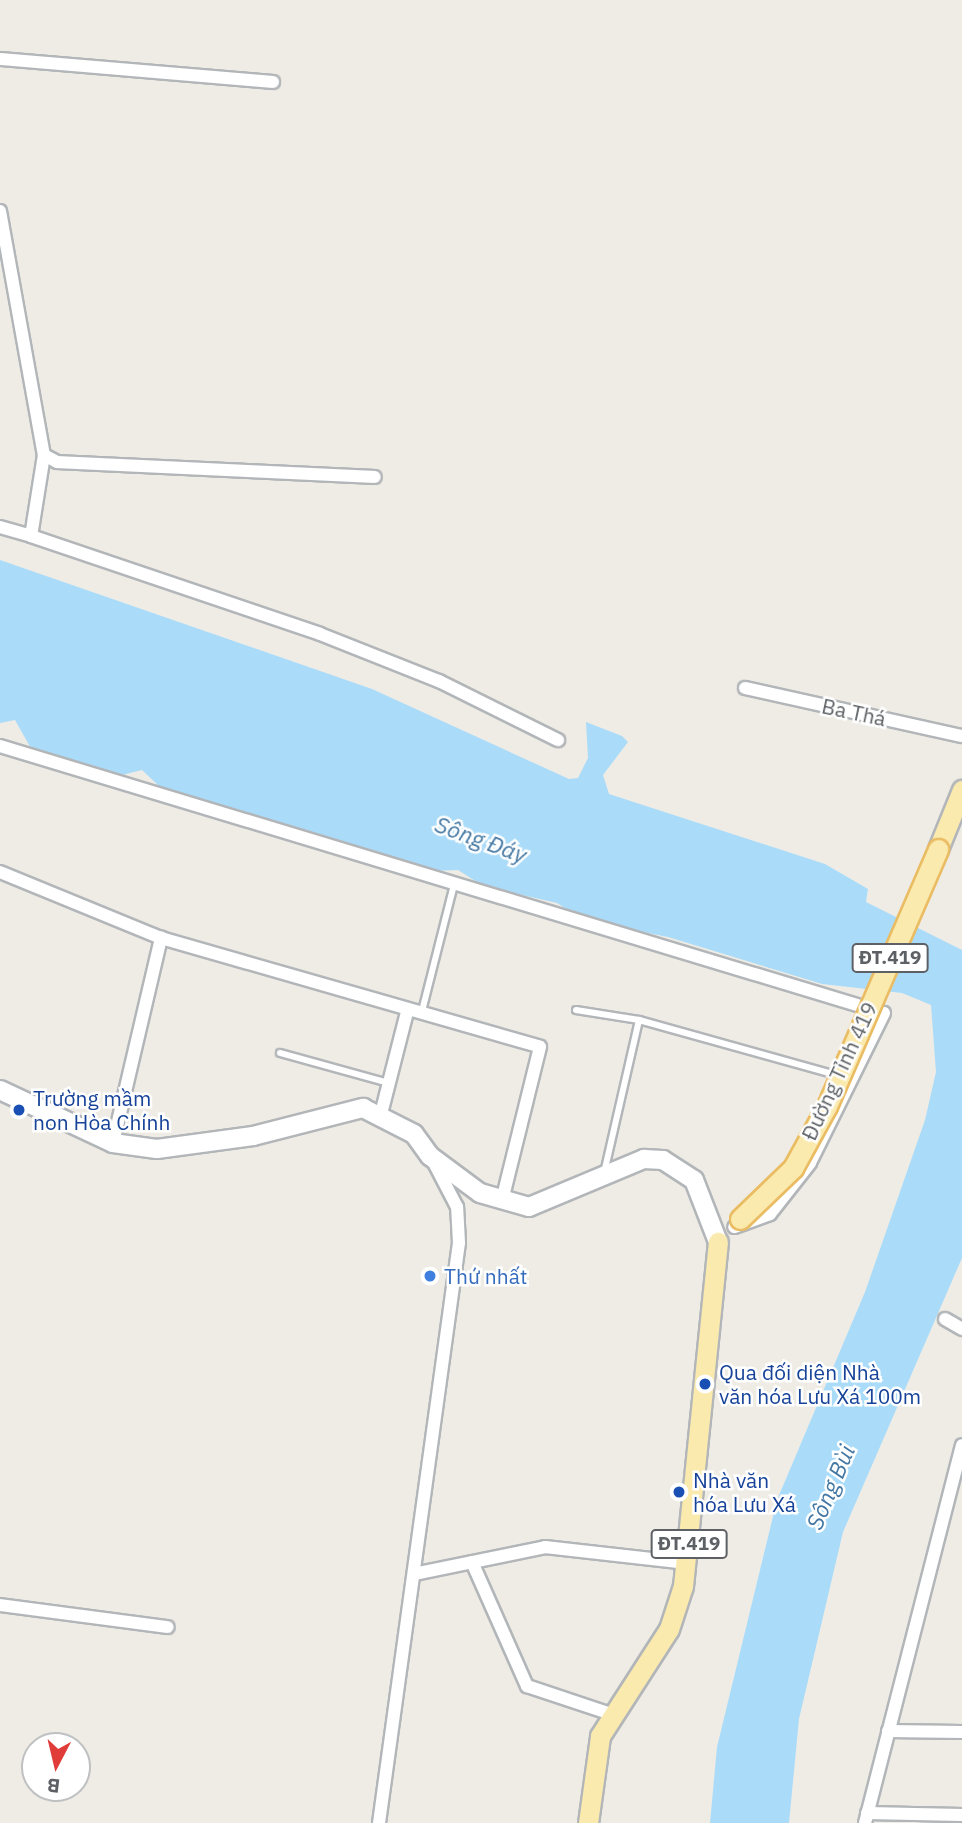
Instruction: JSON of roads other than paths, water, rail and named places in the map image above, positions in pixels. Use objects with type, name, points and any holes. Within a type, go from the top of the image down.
[{"type":"main road","name":"Đường Tỉnh 419","points":[[737,1223],[793,1168],[827,1106],[962,790]]},
{"type":"main road","name":"ĐT.419","points":[[588,1823],[593,1766],[611,1714],[669,1629],[687,1563],[701,1372],[718,1242]]},
{"type":"street","points":[[0,59],[273,82]]},
{"type":"street","points":[[0,211],[44,455],[31,536]]},
{"type":"street","points":[[44,455],[57,462],[375,477]]},
{"type":"street","points":[[0,527],[332,639],[475,697],[558,740]]},
{"type":"street","name":"Ba Thá","points":[[746,688],[962,736]]},
{"type":"street","points":[[0,746],[884,1013],[855,1081],[810,1163],[769,1214],[737,1223],[718,1242],[694,1180],[677,1164],[644,1158],[552,1203],[528,1208],[502,1201],[430,1156]]},
{"type":"street","points":[[0,872],[161,938],[407,1012],[540,1048],[502,1201]]},
{"type":"street","points":[[113,1143],[161,938]]},
{"type":"street","points":[[381,1114],[391,1084],[407,1012]]},
{"type":"street","points":[[0,1090],[113,1143],[191,1148],[342,1110],[381,1114],[414,1134],[430,1156],[460,1224],[379,1823]]},
{"type":"street","points":[[945,1319],[962,1329]]},
{"type":"street","points":[[962,1446],[866,1818],[962,1815]]},
{"type":"street","points":[[414,1574],[565,1546],[687,1563]]},
{"type":"street","points":[[472,1562],[527,1686],[611,1714]]},
{"type":"street","points":[[0,1605],[168,1627]]},
{"type":"street","points":[[888,1731],[962,1732]]},
{"type":"lane","points":[[421,1016],[454,885]]},
{"type":"lane","points":[[576,1010],[639,1020],[855,1081]]},
{"type":"lane","points":[[603,1179],[639,1020]]},
{"type":"lane","points":[[280,1053],[391,1084]]},
{"type":"water","points":[[0,560],[372,689],[569,779],[578,778],[588,758],[586,722],[622,736],[628,742],[603,775],[609,794],[825,864],[868,889],[866,902],[962,950],[962,1258],[843,1532],[799,1719],[789,1823],[710,1823],[717,1747],[777,1500],[865,1292],[925,1120],[936,1072],[931,1005],[902,993],[822,984],[668,937],[583,920],[557,903],[483,886],[458,870],[431,871],[162,789],[142,770],[110,778],[33,752],[15,720],[0,723]]},
{"type":"place","name":"Trường mầm non Hòa Chính","points":[[19,1110]]},
{"type":"place","name":"Thứ nhất","points":[[430,1276]]},
{"type":"place","name":"Qua đối diện Nhà văn hóa Lưu Xá 100m","points":[[705,1384]]},
{"type":"place","name":"Nhà văn hóa Lưu Xá","points":[[679,1492]]},
{"type":"water label","name":"Sông Đáy","points":[[481,839]]},
{"type":"water label","name":"Sông Bùi","points":[[830,1487]]}]
